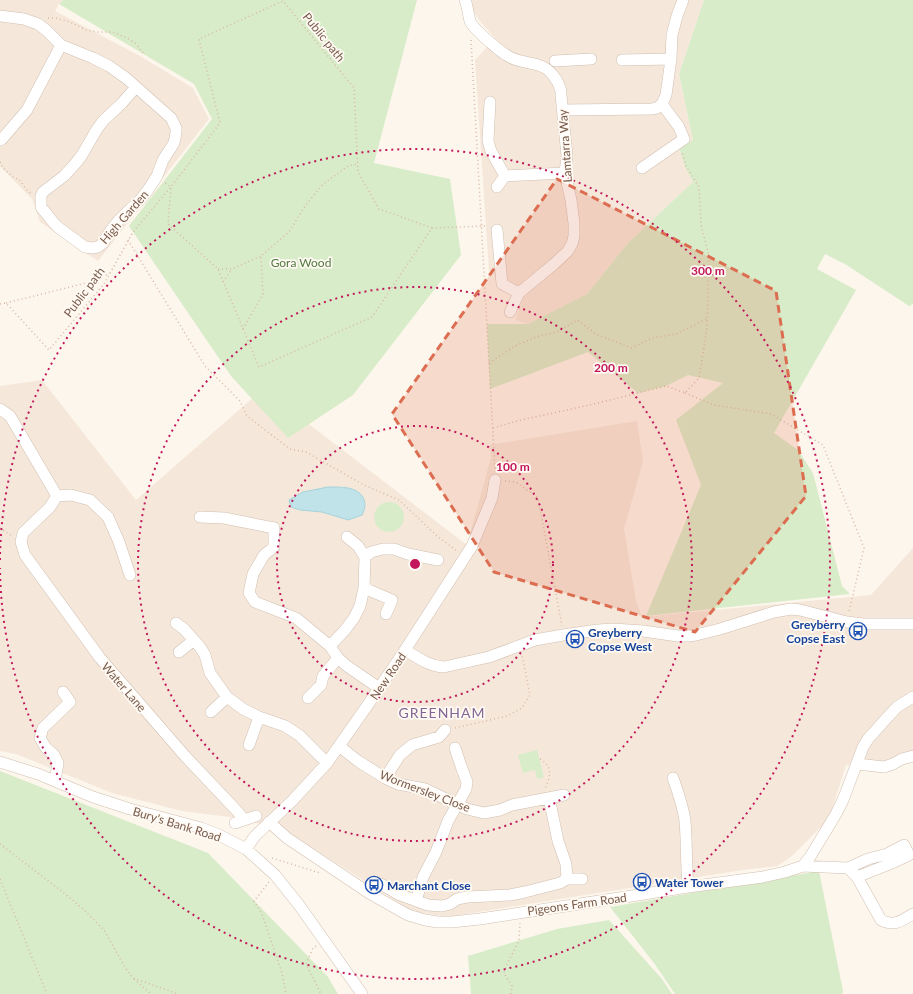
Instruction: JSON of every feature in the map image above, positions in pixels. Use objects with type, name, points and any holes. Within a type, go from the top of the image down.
[{"type":"street","points":[[465,0],[470,21],[499,50],[510,58],[539,65],[548,70],[558,57],[591,59]]},
{"type":"street","points":[[563,110],[652,109],[657,108],[662,104],[666,95],[671,59],[672,35],[683,0]]},
{"type":"street","points":[[0,16],[24,18],[38,24],[61,45],[94,58],[109,66],[136,87],[103,121],[75,164],[41,196]]},
{"type":"street","points":[[0,140],[27,110],[61,45]]},
{"type":"street","points":[[622,60],[671,59]]},
{"type":"street","name":"Lamtarra Way","points":[[510,312],[519,293],[567,252],[572,244],[574,236],[571,200],[565,173],[567,156],[560,86],[556,78],[548,70]]},
{"type":"street","name":"High Garden","points":[[41,196],[41,206],[59,228],[86,247],[98,247],[103,243],[119,220],[141,199],[148,190],[163,160],[174,143],[176,132],[171,118],[136,87]]},
{"type":"street","points":[[490,102],[488,141],[491,151],[498,161],[505,176]]},
{"type":"street","points":[[642,168],[681,140],[679,127],[662,104]]},
{"type":"street","points":[[505,176],[565,173]]},
{"type":"street","points":[[497,187],[505,176]]},
{"type":"street","points":[[497,230],[502,284],[519,293]]},
{"type":"street","points":[[0,409],[10,416],[57,496]]},
{"type":"street","name":"New Road","points":[[246,849],[254,836],[292,801],[327,763],[405,650],[472,546],[492,498],[495,480]]},
{"type":"street","points":[[57,496],[71,495],[90,500],[108,517],[119,542],[130,575]]},
{"type":"street","points":[[21,542],[23,533],[50,507],[57,496]]},
{"type":"street","points":[[200,517],[224,518],[274,528],[274,547],[264,555],[253,574],[249,592],[255,602],[296,618],[330,646],[338,658],[347,666],[379,688]]},
{"type":"street","points":[[330,646],[354,618],[360,606],[364,588],[365,557],[358,546],[347,537]]},
{"type":"street","name":"Water Lane","points":[[21,542],[25,555],[100,658],[185,756],[238,812],[239,822],[256,816]]},
{"type":"street","points":[[365,557],[371,552],[394,548],[408,554],[438,560]]},
{"type":"street","points":[[364,588],[392,600],[386,614]]},
{"type":"street","points":[[405,650],[432,666],[444,667],[489,657],[535,640],[598,630],[626,629],[688,636],[720,629],[774,612],[791,609],[847,622],[864,624],[913,624]]},
{"type":"street","points":[[176,623],[184,628],[200,647],[210,673],[227,696],[243,709],[259,717],[285,726],[299,735],[327,763]]},
{"type":"street","points":[[179,652],[194,640]]},
{"type":"street","points":[[308,698],[321,685],[323,676],[338,658]]},
{"type":"street","points":[[55,781],[58,763],[54,755],[46,748],[40,738],[43,728],[70,702],[63,692]]},
{"type":"street","points":[[211,712],[227,696]]},
{"type":"street","points":[[803,866],[836,814],[843,800],[863,747],[868,739],[897,708],[913,697]]},
{"type":"street","points":[[249,745],[259,717]]},
{"type":"street","points":[[385,778],[400,755],[412,745],[439,737],[445,730]]},
{"type":"street","name":"Wormersley Close","points":[[339,746],[358,761],[385,778],[398,784],[425,789],[448,799],[467,810],[484,813],[545,798],[564,795]]},
{"type":"street","points":[[416,901],[423,877],[436,852],[448,821],[466,789],[467,782],[455,748]]},
{"type":"street","points":[[857,764],[884,767],[913,756]]},
{"type":"street","name":"Bury's Bank Road","points":[[0,762],[55,781],[93,798],[201,828],[246,849],[275,875],[300,905],[362,994]]},
{"type":"street","points":[[673,778],[682,804],[685,820],[688,887]]},
{"type":"street","points":[[545,798],[566,864],[564,881]]},
{"type":"street","name":"Pigeons Farm Road","points":[[269,822],[287,838],[369,893],[408,915],[438,922],[452,922],[520,913],[763,877],[803,866]]},
{"type":"street","points":[[803,866],[848,868],[868,859],[888,854],[904,845],[908,855],[857,877]]},
{"type":"street","points":[[848,868],[857,877],[881,920],[891,924],[899,922],[913,914]]},
{"type":"street","points":[[382,884],[398,894],[416,901],[428,905],[442,906],[450,904],[457,899],[467,897],[510,895],[564,881],[582,879]]},
{"type":"path","name":"Public path","points":[[6,303],[49,350],[104,284],[133,232],[171,187],[220,123],[199,39],[283,1],[354,88],[358,172],[379,209],[432,228],[485,226],[482,225]]},
{"type":"path","points":[[38,24],[41,18],[55,18],[70,22],[86,30],[113,32],[135,43],[145,55]]},
{"type":"path","points":[[474,26],[471,37],[495,480],[516,482],[538,498],[562,629]]},
{"type":"path","points":[[681,140],[686,166],[699,187],[700,225],[709,256],[707,328],[699,378],[685,393]]},
{"type":"path","points":[[0,162],[2,167],[14,178],[19,179],[28,192],[41,196]]},
{"type":"path","points":[[218,269],[232,270],[261,256],[289,232],[305,206],[323,184],[348,166],[357,164]]},
{"type":"path","points":[[171,187],[168,224],[218,269],[260,367],[372,317],[432,228]]},
{"type":"path","points":[[128,240],[204,366],[240,401],[247,416],[290,449],[306,452],[364,485],[399,500],[437,536],[466,556]]},
{"type":"path","points":[[243,328],[263,294],[261,256]]},
{"type":"path","points":[[224,282],[232,270]]},
{"type":"path","points":[[0,304],[94,281],[111,272]]},
{"type":"path","points":[[489,363],[515,346],[536,337],[559,331],[577,320],[596,334],[631,348],[652,338],[676,334],[707,319]]},
{"type":"path","points":[[492,428],[666,386],[714,405],[771,414],[823,445],[864,548],[847,622]]},
{"type":"path","points":[[0,528],[21,542]]},
{"type":"path","points":[[445,730],[508,716],[522,708],[530,696],[522,654]]},
{"type":"path","points":[[540,759],[547,765],[550,775],[545,798]]},
{"type":"path","points":[[0,844],[82,908],[104,930],[126,969],[150,994]]},
{"type":"path","points":[[0,879],[47,994]]},
{"type":"path","points":[[267,884],[254,900],[262,914],[282,973],[286,994]]},
{"type":"path","points":[[511,994],[512,986],[504,973],[519,941],[520,913]]},
{"type":"path","points":[[321,994],[306,964],[313,948],[324,941]]},
{"type":"path","points":[[133,978],[178,994]]},
{"type":"highlighted area","points":[[557,179],[776,291],[806,496],[695,632],[494,572],[392,414]]},
{"type":"shaded area","points":[[0,0],[63,0],[55,11],[140,56],[193,88],[209,119],[98,261],[40,222],[32,199],[0,166]]},
{"type":"shaded area","points":[[472,0],[704,0],[679,74],[693,140],[679,147],[685,167],[693,182],[628,243],[587,294],[528,324],[515,320],[524,297],[515,284],[489,272],[475,60],[495,38],[479,20],[473,10]]},
{"type":"shaded area","points":[[42,380],[136,500],[263,389],[467,545],[491,457],[489,445],[637,421],[643,461],[624,529],[636,601],[642,617],[871,595],[913,548],[913,762],[894,767],[846,765],[829,819],[792,856],[777,866],[743,870],[447,917],[412,911],[284,830],[237,818],[182,811],[112,793],[16,754],[0,751],[0,386]]},
{"type":"green space","name":"Gora Wood","points":[[63,0],[417,0],[374,163],[450,179],[461,255],[353,395],[288,438],[231,376],[129,226],[212,119],[194,84],[59,4]]},
{"type":"green space","points":[[704,0],[913,0],[913,304],[909,306],[845,264],[825,254],[817,269],[856,290],[774,433],[798,450],[813,473],[842,586],[850,594],[646,616],[701,485],[676,420],[723,383],[688,375],[666,386],[638,393],[588,352],[490,389],[487,324],[528,324],[587,294],[628,243],[693,182],[685,167],[679,147],[693,140],[679,74]]},
{"type":"green space","points":[[389,502],[395,503],[403,511],[403,523],[395,531],[389,532],[383,531],[375,523],[374,517],[375,511],[383,503]]},
{"type":"green space","points":[[537,750],[544,777],[537,779],[535,770],[523,773],[518,755]]},
{"type":"green space","points":[[0,771],[208,853],[328,977],[338,994],[0,994]]},
{"type":"green space","points":[[819,871],[843,991],[842,994],[675,994],[654,963],[610,907]]},
{"type":"green space","points":[[609,920],[662,979],[672,994],[471,994],[468,956],[557,929]]},
{"type":"water","points":[[328,487],[353,489],[361,494],[365,502],[362,515],[348,520],[322,512],[300,510],[291,507],[289,500],[303,492]]},
{"type":"place","name":"Greyberry Copse East","points":[[858,631]]},
{"type":"place","name":"Greyberry Copse West","points":[[575,639]]},
{"type":"place","name":"Water Tower","points":[[642,882]]},
{"type":"place","name":"Marchant Close","points":[[374,885]]},
{"type":"district","name":"GREENHAM","points":[[442,712]]}]
